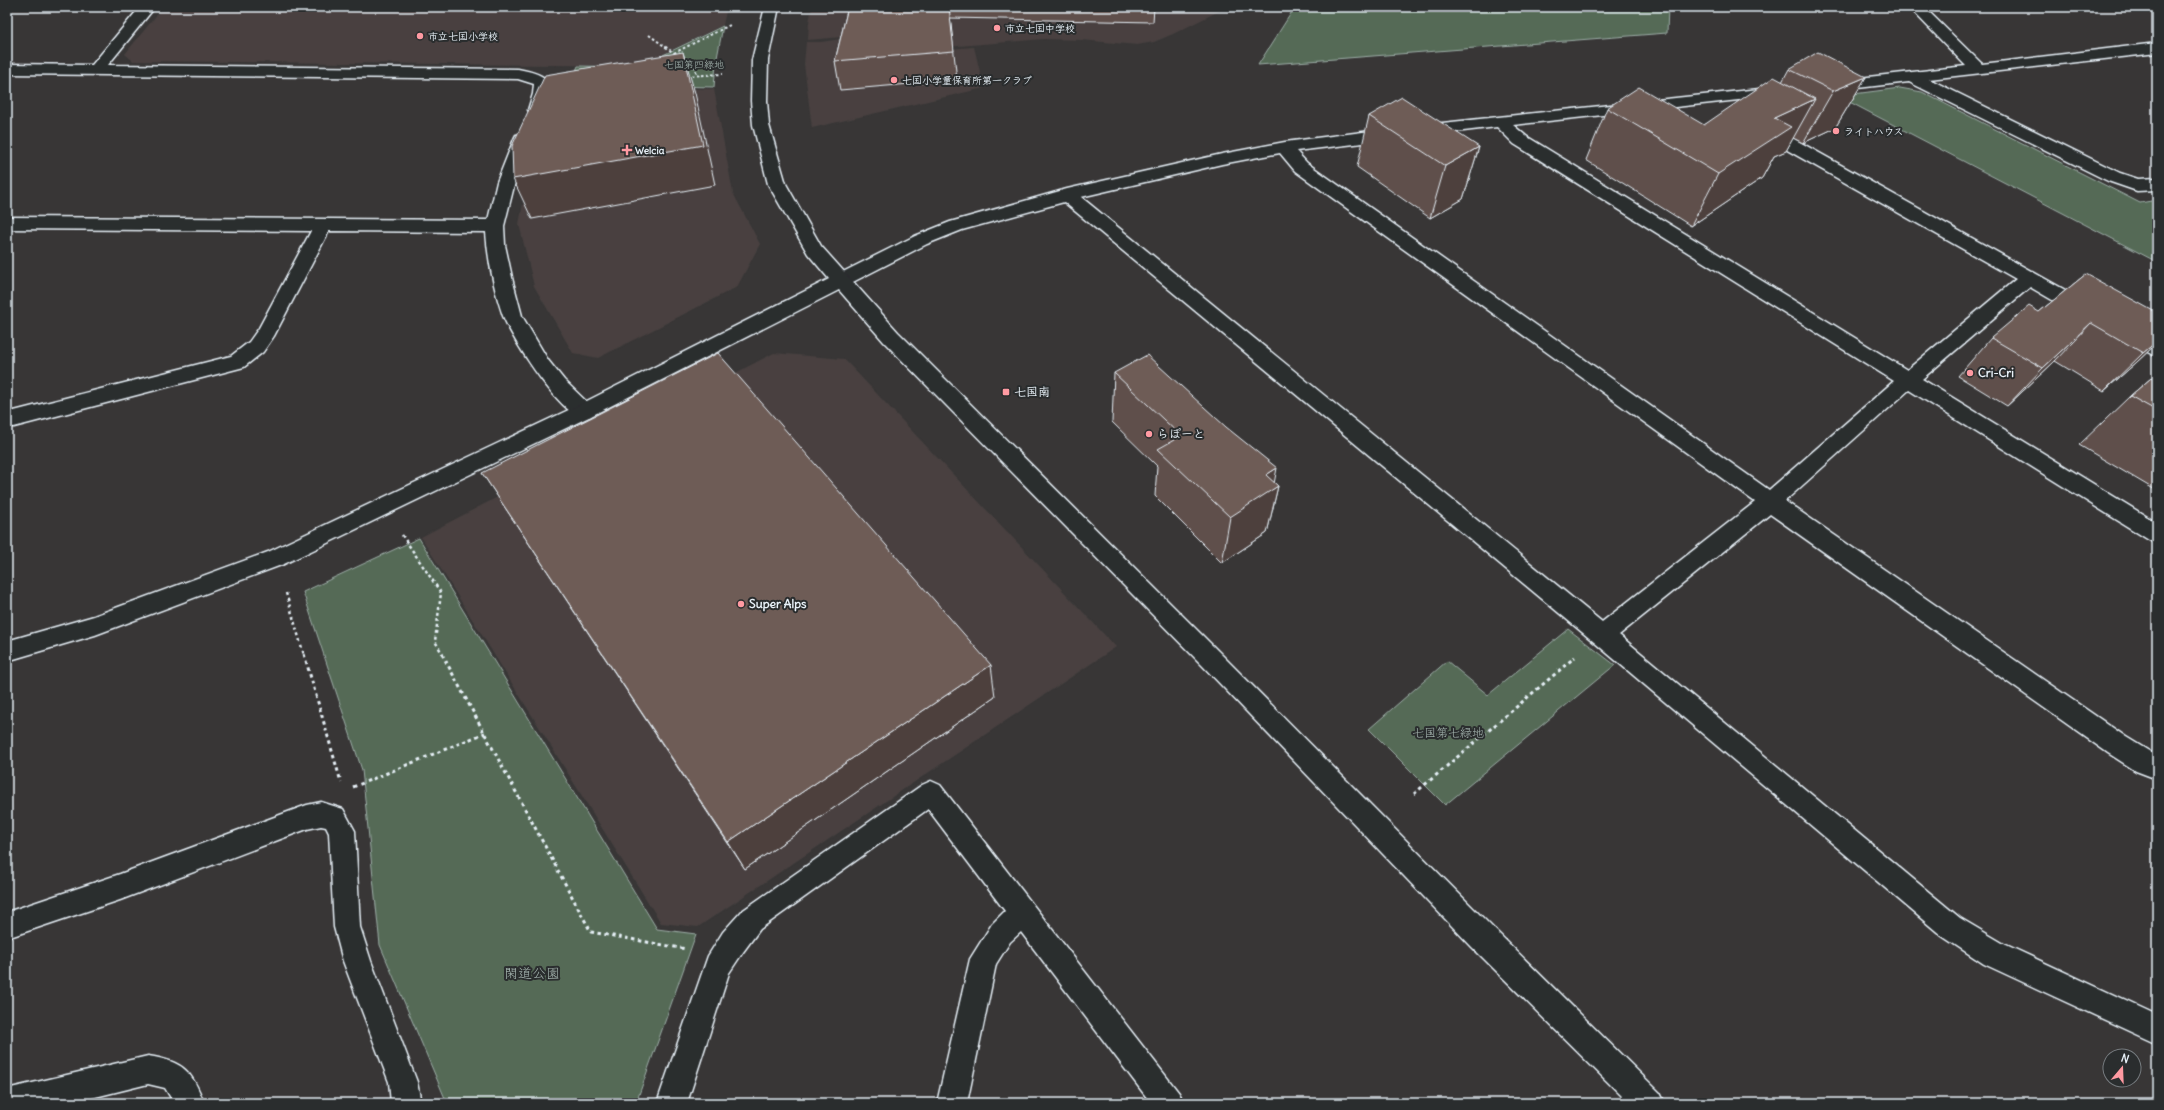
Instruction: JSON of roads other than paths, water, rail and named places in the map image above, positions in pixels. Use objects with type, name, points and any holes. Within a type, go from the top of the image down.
[{"type":"street","points":[[97,69],[148,7]]},
{"type":"street","points":[[772,7],[760,60],[759,94],[761,125],[767,153],[777,184],[814,250],[891,337],[1210,658],[1488,943],[1650,1103]]},
{"type":"street","points":[[1916,7],[1979,70]]},
{"type":"street","points":[[1818,88],[2157,48]]},
{"type":"street","points":[[7,69],[518,74],[540,79],[544,88],[506,182],[495,226],[497,253],[513,316],[541,365],[557,385],[584,411]]},
{"type":"street","points":[[1912,77],[2114,177],[2137,185],[2157,184]]},
{"type":"street","points":[[7,651],[102,623],[276,558],[584,411],[939,232],[994,214],[1152,174],[1285,147],[1795,90]]},
{"type":"street","points":[[1709,99],[2157,350]]},
{"type":"street","points":[[1502,122],[1508,130],[1520,140],[2157,534]]},
{"type":"street","points":[[1285,147],[1292,158],[1301,167],[1770,502],[2116,745],[2145,763],[2157,768]]},
{"type":"street","points":[[1067,195],[1602,635],[1951,927],[1971,942],[1994,954],[2157,1030]]},
{"type":"street","points":[[7,223],[495,226]]},
{"type":"street","points":[[7,419],[37,414],[237,362],[256,347],[267,331],[323,225]]},
{"type":"street","points":[[1602,635],[1770,502],[1908,380],[2028,278]]},
{"type":"street","points":[[672,1103],[718,966],[733,942],[751,920],[931,793],[1168,1103]]},
{"type":"street","points":[[7,925],[131,884],[307,817],[320,814],[334,817],[342,831],[347,927],[357,961],[402,1082],[406,1103]]},
{"type":"street","points":[[952,1103],[984,959],[1001,933],[1023,912]]},
{"type":"street","points":[[11,1103],[148,1070],[163,1072],[176,1077],[184,1089],[189,1103]]},
{"type":"place","name":"市立七国中学校","points":[[997,28]]},
{"type":"place","name":"市立七国小学校","points":[[420,36]]},
{"type":"place","name":"七国小学童保育所第一クラブ","points":[[894,80]]},
{"type":"place","name":"ライトハウス","points":[[1836,131]]},
{"type":"place","name":"Welcia","points":[[627,150]]},
{"type":"place","name":"Cri-Cri","points":[[1970,373]]},
{"type":"place","name":"七国南","points":[[1006,392]]},
{"type":"place","name":"らぽーと","points":[[1149,434]]},
{"type":"place","name":"Super Alps","points":[[741,604]]},
{"type":"park label","name":"七国第四緑地","points":[[694,64]]},
{"type":"park label","name":"七国第七緑地","points":[[1448,733]]},
{"type":"park label","name":"閑道公園","points":[[532,973]]}]
